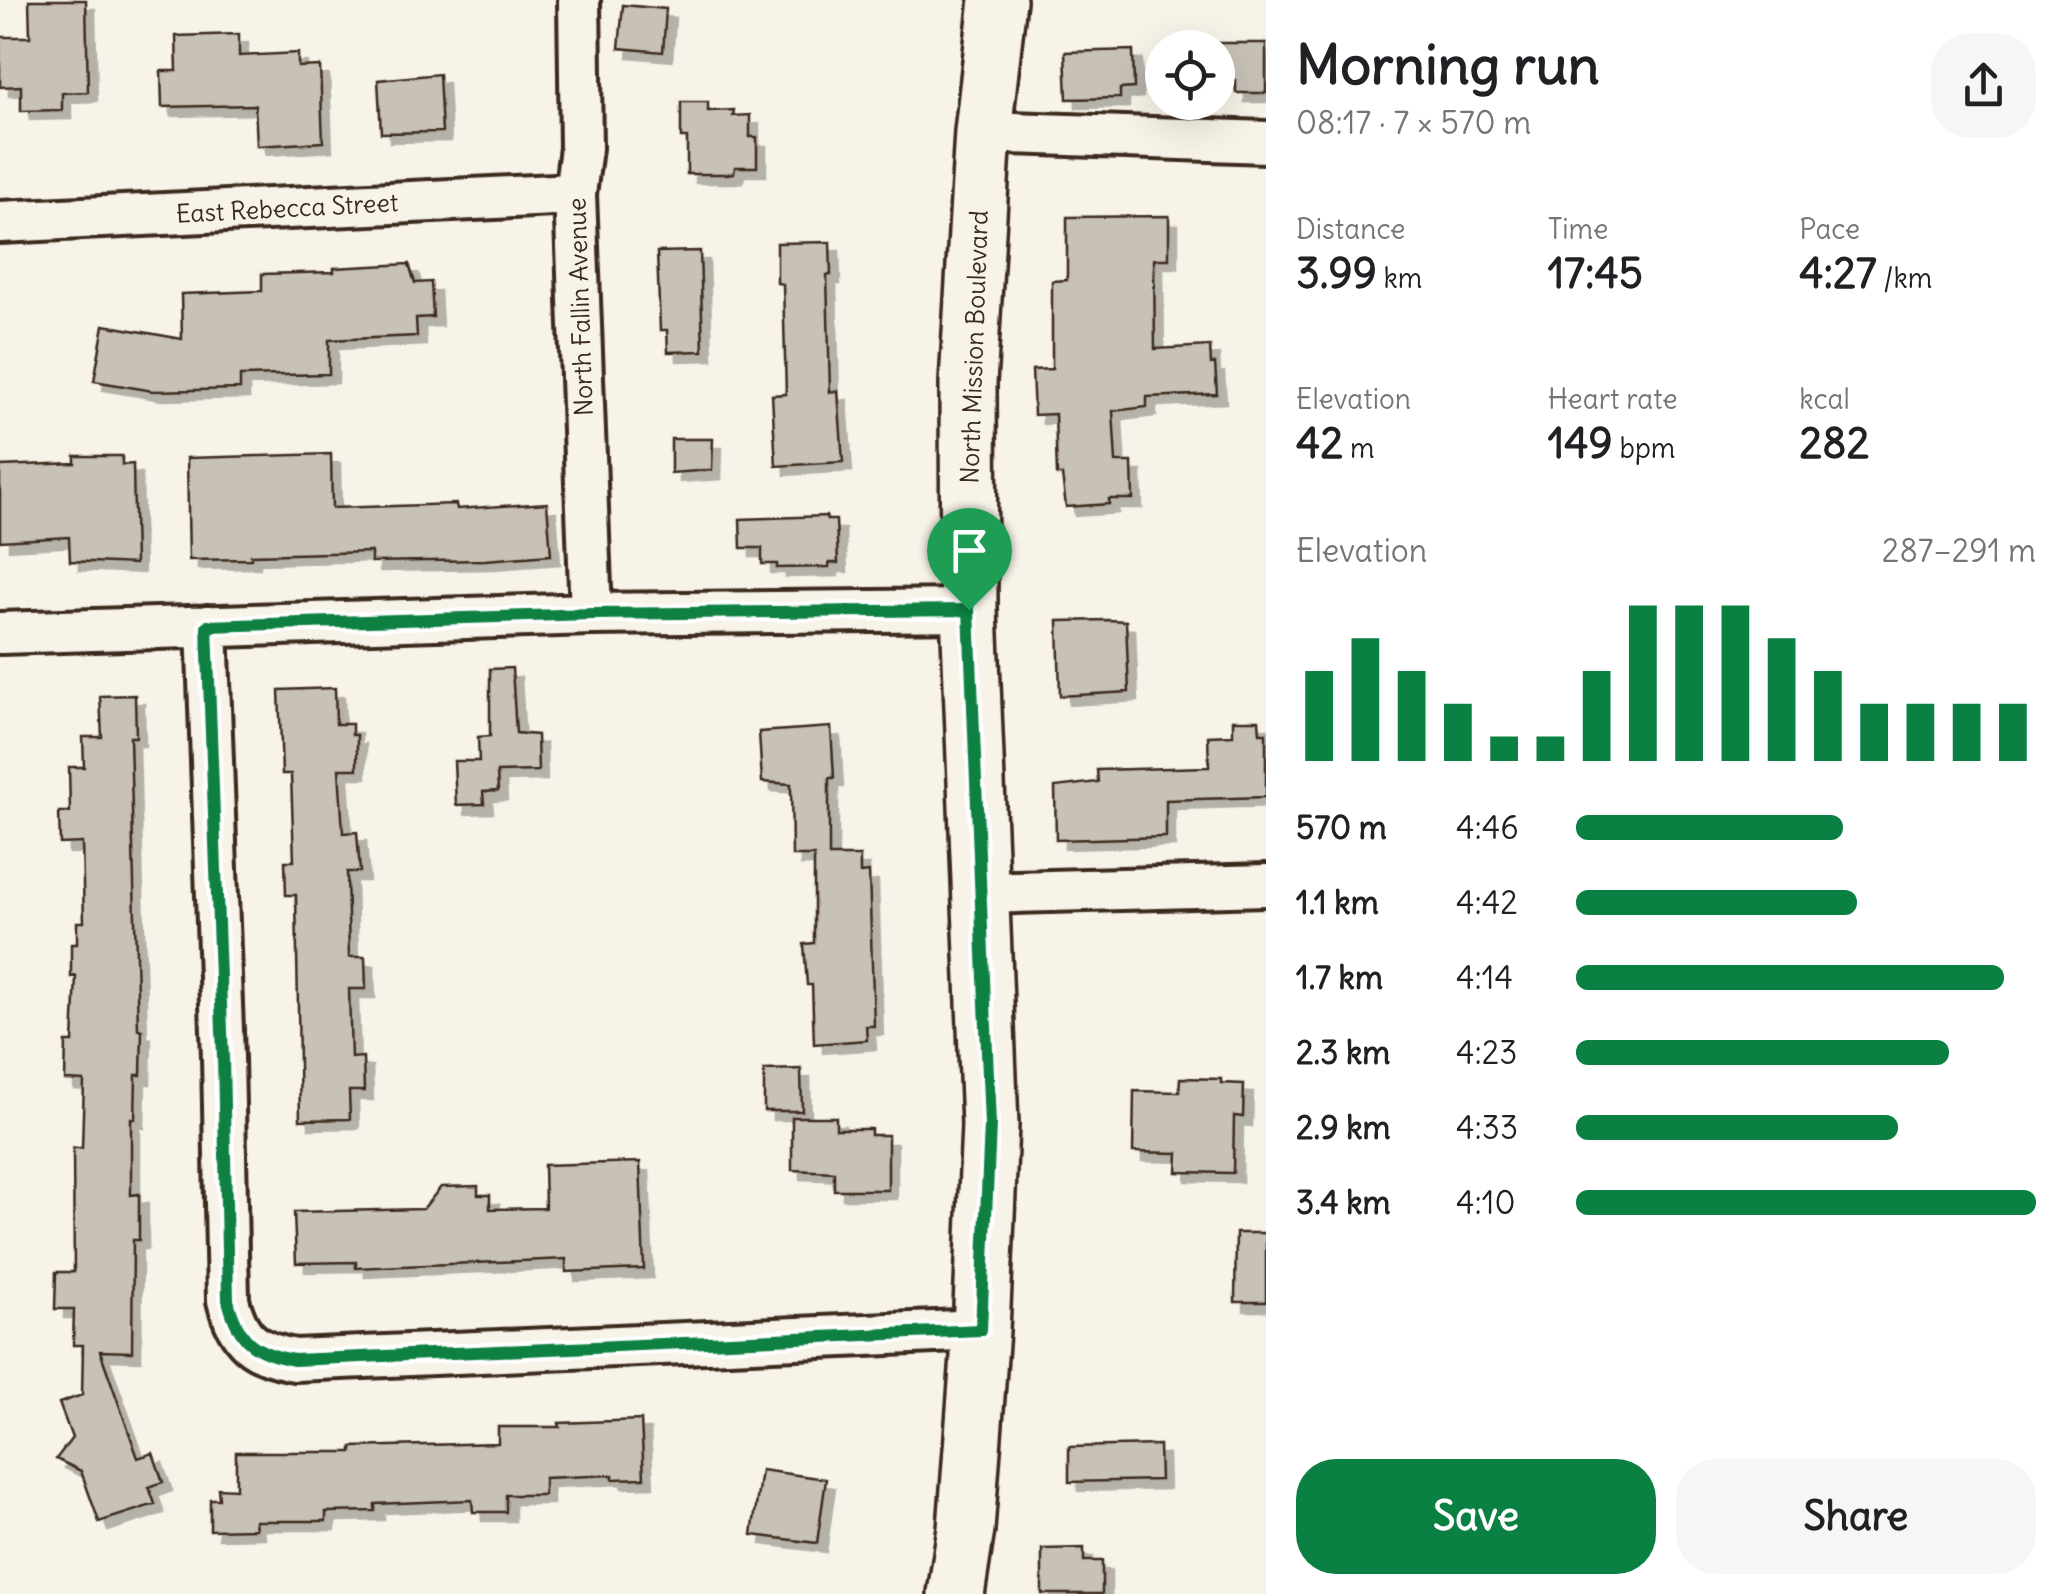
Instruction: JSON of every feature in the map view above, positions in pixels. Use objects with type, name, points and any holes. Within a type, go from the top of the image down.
[{"type":"main road","name":"North Mission Boulevard","points":[[956,1594],[966,1529],[981,1330],[990,1125],[969,610],[968,382],[983,132],[998,0]]},
{"type":"street","name":"North Fallin Avenue","points":[[579,0],[581,148],[575,194],[591,614]]},
{"type":"street","points":[[983,132],[1266,142]]},
{"type":"street","name":"East Rebecca Street","points":[[0,222],[575,194]]},
{"type":"street","points":[[0,633],[591,614],[969,610]]},
{"type":"street","points":[[207,626],[228,1300],[234,1322],[248,1343],[269,1356],[294,1360],[981,1330]]},
{"type":"street","points":[[980,893],[1266,885]]},
{"type":"building","points":[[29,0],[86,0],[88,92],[62,93],[62,110],[21,111],[21,86],[0,87],[0,37],[30,37]]},
{"type":"building","points":[[623,5],[666,9],[663,52],[619,48]]},
{"type":"building","points":[[239,34],[239,56],[298,53],[298,67],[320,66],[323,142],[257,146],[255,105],[162,107],[161,71],[177,71],[176,36]]},
{"type":"building","points":[[1235,43],[1266,43],[1266,93],[1236,93]]},
{"type":"building","points":[[1133,50],[1134,88],[1120,89],[1120,98],[1067,99],[1065,52]]},
{"type":"building","points":[[439,74],[442,132],[381,133],[378,80]]},
{"type":"building","points":[[681,102],[708,102],[708,111],[734,110],[733,116],[750,115],[750,137],[757,137],[757,167],[735,167],[734,173],[727,174],[687,174]]},
{"type":"building","points":[[1169,216],[1169,259],[1154,259],[1155,349],[1210,346],[1217,394],[1147,397],[1147,407],[1113,411],[1116,462],[1132,462],[1133,499],[1066,507],[1062,475],[1057,475],[1055,414],[1034,415],[1032,370],[1052,369],[1052,281],[1067,280],[1067,217]]},
{"type":"building","points":[[830,242],[830,392],[838,391],[843,462],[776,466],[772,395],[786,394],[783,284],[777,283],[777,243]]},
{"type":"building","points":[[700,251],[703,351],[668,352],[667,330],[660,330],[657,252]]},
{"type":"building","points":[[409,264],[415,283],[431,282],[433,317],[416,318],[417,336],[329,340],[329,374],[240,376],[240,389],[153,391],[94,381],[104,325],[182,339],[181,294],[262,291],[262,274]]},
{"type":"building","points":[[671,439],[713,439],[712,470],[671,473]]},
{"type":"building","points":[[331,454],[332,508],[456,504],[457,509],[547,503],[551,555],[371,562],[371,552],[189,560],[187,458]]},
{"type":"building","points":[[75,456],[122,456],[122,465],[133,464],[135,564],[70,561],[69,537],[0,541],[0,466],[75,463]]},
{"type":"building","points":[[826,516],[827,520],[836,520],[838,563],[829,563],[829,567],[777,568],[777,564],[762,564],[762,548],[741,548],[740,519]]},
{"type":"building","points":[[1058,621],[1126,621],[1129,692],[1060,696]]},
{"type":"building","points":[[512,668],[516,733],[537,735],[538,771],[497,772],[498,791],[483,792],[484,804],[456,805],[454,761],[479,761],[478,737],[490,736],[490,669]]},
{"type":"building","points":[[335,688],[336,724],[352,724],[352,735],[357,735],[357,769],[339,769],[343,833],[357,832],[360,872],[347,872],[349,957],[365,957],[366,989],[349,989],[351,1058],[363,1057],[364,1091],[349,1091],[350,1119],[300,1120],[296,895],[286,895],[285,861],[294,861],[291,774],[282,774],[279,690]]},
{"type":"building","points":[[135,695],[136,737],[130,737],[138,1029],[142,1030],[141,1075],[136,1075],[135,1119],[131,1118],[131,1195],[139,1194],[139,1240],[133,1240],[132,1352],[100,1351],[138,1458],[153,1453],[163,1482],[149,1487],[155,1504],[99,1522],[81,1471],[56,1459],[72,1438],[59,1403],[82,1395],[83,1345],[73,1345],[74,1309],[55,1309],[56,1272],[74,1272],[73,1148],[82,1148],[84,1081],[65,1080],[66,1042],[73,1042],[76,976],[71,977],[71,944],[77,944],[77,922],[84,922],[82,843],[60,844],[59,812],[70,812],[69,767],[84,767],[83,737],[102,737],[100,696]]},
{"type":"building","points":[[1233,720],[1259,720],[1260,733],[1266,733],[1266,797],[1166,800],[1166,837],[1056,840],[1055,787],[1098,782],[1097,770],[1209,767],[1208,736],[1233,735]]},
{"type":"building","points":[[831,727],[834,778],[829,778],[829,856],[860,856],[860,873],[869,872],[874,1026],[866,1026],[867,1040],[814,1044],[812,985],[807,985],[804,944],[814,943],[814,856],[792,856],[791,784],[762,782],[759,732]]},
{"type":"building","points":[[801,1069],[802,1111],[764,1111],[764,1070]]},
{"type":"building","points":[[1180,1078],[1244,1084],[1243,1117],[1234,1116],[1233,1173],[1177,1172],[1178,1153],[1133,1152],[1134,1091],[1179,1092]]},
{"type":"building","points":[[792,1117],[836,1117],[836,1129],[871,1129],[871,1135],[888,1135],[888,1190],[834,1190],[834,1172],[792,1170]]},
{"type":"building","points":[[640,1162],[644,1269],[566,1272],[566,1259],[356,1268],[356,1262],[296,1263],[294,1212],[423,1209],[441,1187],[478,1186],[478,1195],[490,1195],[490,1209],[545,1208],[544,1165]]},
{"type":"building","points":[[1236,1233],[1266,1233],[1266,1302],[1235,1302]]},
{"type":"building","points":[[641,1420],[644,1478],[544,1478],[544,1495],[506,1495],[506,1512],[473,1512],[472,1500],[375,1504],[375,1511],[326,1512],[326,1521],[255,1521],[256,1529],[210,1530],[210,1499],[219,1499],[218,1488],[236,1489],[236,1452],[352,1452],[352,1447],[498,1443],[498,1427],[560,1427],[559,1423]]},
{"type":"building","points":[[1159,1445],[1160,1480],[1069,1482],[1069,1447]]},
{"type":"building","points":[[761,1470],[826,1479],[817,1543],[752,1535]]},
{"type":"building","points":[[1084,1548],[1084,1561],[1102,1561],[1102,1594],[1042,1594],[1042,1549]]},
{"type":"route","points":[[969,610],[990,1125],[981,1330],[294,1360],[269,1356],[248,1343],[234,1322],[228,1300],[207,626],[591,614],[969,610]]}]
